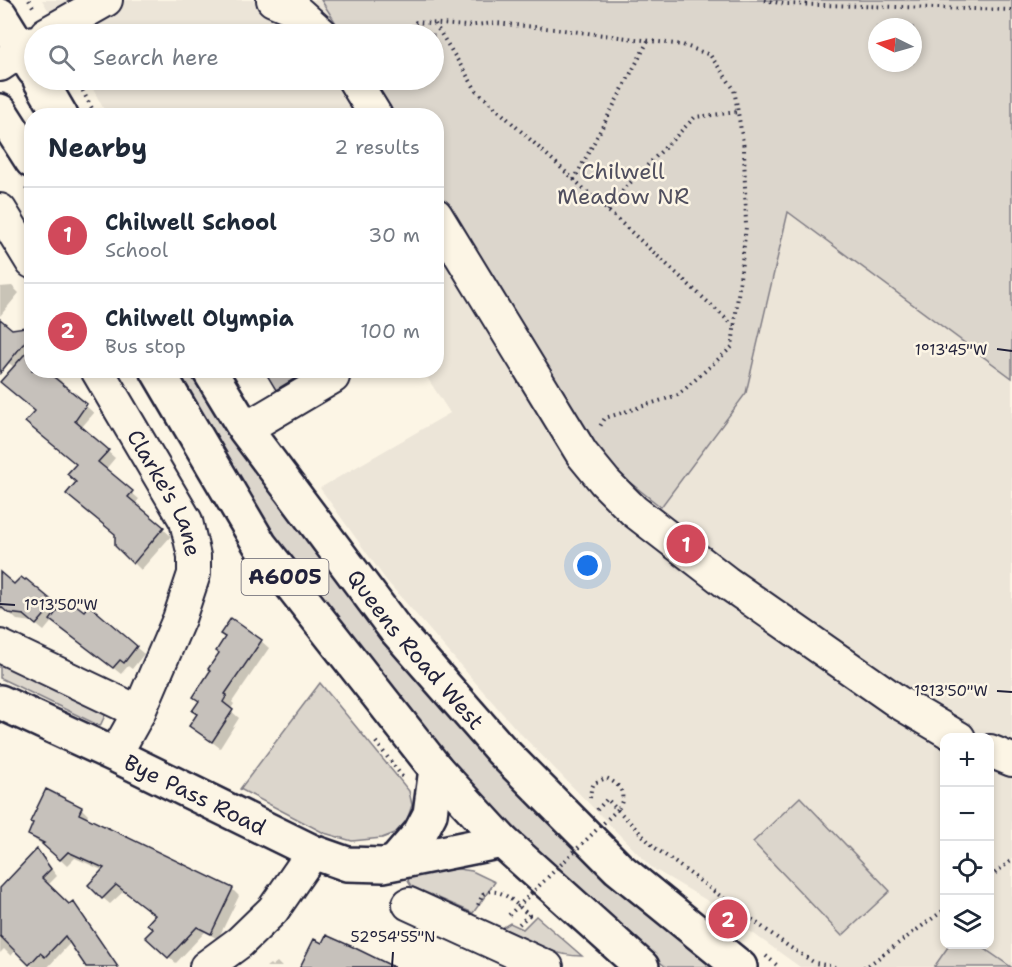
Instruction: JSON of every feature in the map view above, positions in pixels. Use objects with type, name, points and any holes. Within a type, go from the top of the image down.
[{"type":"main road","points":[[0,15],[24,41]]},
{"type":"main road","points":[[46,90],[56,108]]},
{"type":"main road","points":[[0,111],[24,148]]},
{"type":"main road","name":"A6005","points":[[162,378],[260,545],[436,769],[502,841],[642,967]]},
{"type":"main road","name":"Queens Road West","points":[[214,378],[245,429],[395,629],[501,750],[618,868],[751,960]]},
{"type":"main road","name":"Bye Pass Road","points":[[0,702],[115,755],[313,852],[347,864],[383,866],[502,841]]},
{"type":"main road","points":[[395,862],[420,833],[430,814],[436,769]]},
{"type":"street","points":[[69,24],[106,0]]},
{"type":"street","points":[[273,0],[294,9],[311,24]]},
{"type":"street","points":[[360,90],[371,108]]},
{"type":"street","points":[[0,210],[24,249]]},
{"type":"street","points":[[444,228],[582,454],[605,482],[634,511],[726,582],[898,702],[951,733]]},
{"type":"street","name":"Clarke's Lane","points":[[102,378],[186,521],[194,556],[194,574],[187,596],[139,712],[115,755]]},
{"type":"street","points":[[245,429],[330,378]]},
{"type":"street","points":[[0,646],[139,712]]},
{"type":"street","points":[[994,753],[1012,760]]},
{"type":"street","points":[[206,967],[240,942],[267,917],[284,897],[313,852]]},
{"type":"street","points":[[409,904],[541,966]]},
{"type":"path","points":[[764,0],[785,4],[1012,10]]},
{"type":"path","points":[[414,24],[416,22],[466,26],[505,24],[682,45],[711,56],[734,89],[744,148],[746,227],[732,348],[678,395],[605,418],[582,454]]},
{"type":"path","points":[[444,39],[476,90],[734,327]]},
{"type":"path","points":[[574,180],[648,41]]},
{"type":"path","points":[[82,90],[92,108]]},
{"type":"path","points":[[608,211],[625,188],[694,117],[738,112]]},
{"type":"path","points":[[502,920],[619,808],[622,792],[614,781],[606,778],[594,783],[590,796],[596,811],[610,824]]},
{"type":"path","points":[[596,811],[607,799],[654,847],[788,946],[814,963],[835,967]]},
{"type":"path","points":[[593,817],[602,825]]},
{"type":"path","points":[[994,874],[1012,860]]},
{"type":"path","points":[[479,910],[478,903],[483,894],[491,890],[503,892],[522,909]]},
{"type":"path","points":[[863,967],[940,914]]},
{"type":"path","points":[[751,960],[779,967]]},
{"type":"shaded area","points":[[42,0],[321,0],[337,24],[57,24]]},
{"type":"shaded area","points":[[93,90],[376,90],[387,108],[103,108]]},
{"type":"shaded area","points":[[444,203],[560,399],[746,393],[788,211],[1012,378],[1012,967],[800,967],[708,901],[652,868],[516,729],[386,580],[320,488],[450,413],[428,378],[444,378]]},
{"type":"green space","name":"Chilwell Meadow NR","points":[[321,0],[1012,0],[1012,378],[788,212],[746,393],[661,507],[604,462],[560,399],[444,203],[444,108],[387,108],[376,90],[444,90],[444,24],[337,24]]},
{"type":"green space","points":[[175,378],[196,378],[300,531],[382,634],[636,900],[711,967],[666,967],[599,912],[500,817],[414,725],[278,547]]},
{"type":"green space","points":[[0,661],[107,711],[100,726],[0,678]]},
{"type":"green space","points":[[320,683],[409,791],[412,805],[407,820],[395,833],[382,838],[352,841],[324,833],[240,789]]},
{"type":"green space","points":[[800,797],[890,891],[842,936],[753,842]]},
{"type":"green space","points":[[445,867],[472,871],[495,882],[473,913],[411,886],[408,881],[410,876]]},
{"type":"green space","points":[[536,916],[582,956],[550,951],[502,928],[510,923],[523,929]]},
{"type":"green space","points":[[947,949],[985,949],[1011,967],[934,967]]},
{"type":"building","points":[[0,319],[12,329],[24,327],[24,343],[0,373]]},
{"type":"building","points":[[24,355],[24,378],[55,378],[87,404],[75,421],[109,450],[98,462],[133,491],[128,497],[164,527],[133,564],[115,546],[115,534],[66,494],[76,482],[67,474],[76,464],[25,422],[35,411],[0,382]]},
{"type":"building","points":[[269,378],[296,378],[276,390]]},
{"type":"building","points":[[0,572],[14,584],[21,577],[26,579],[55,603],[36,625],[24,615],[8,613],[0,606]]},
{"type":"building","points":[[67,598],[84,611],[89,605],[137,646],[124,663],[120,660],[113,668],[50,620]]},
{"type":"building","points":[[231,618],[262,640],[225,694],[227,695],[223,702],[233,710],[212,742],[189,726],[197,714],[192,711],[199,701],[193,697],[219,653],[216,651],[225,637],[220,634]]},
{"type":"building","points":[[46,789],[82,807],[79,814],[233,888],[211,934],[197,927],[168,958],[145,937],[153,929],[147,924],[155,915],[116,885],[102,899],[88,885],[104,868],[68,852],[60,860],[42,844],[44,843],[28,835],[33,823],[30,822]]},
{"type":"building","points":[[37,849],[51,869],[42,878],[69,904],[73,901],[118,967],[86,967],[65,936],[45,957],[40,953],[29,965],[0,936],[0,888]]},
{"type":"building","points":[[326,935],[394,967],[300,967],[314,939],[322,943]]},
{"type":"place","name":"Chilwell School","points":[[686,544]]},
{"type":"place","name":"Chilwell Olympia","points":[[728,919]]}]
